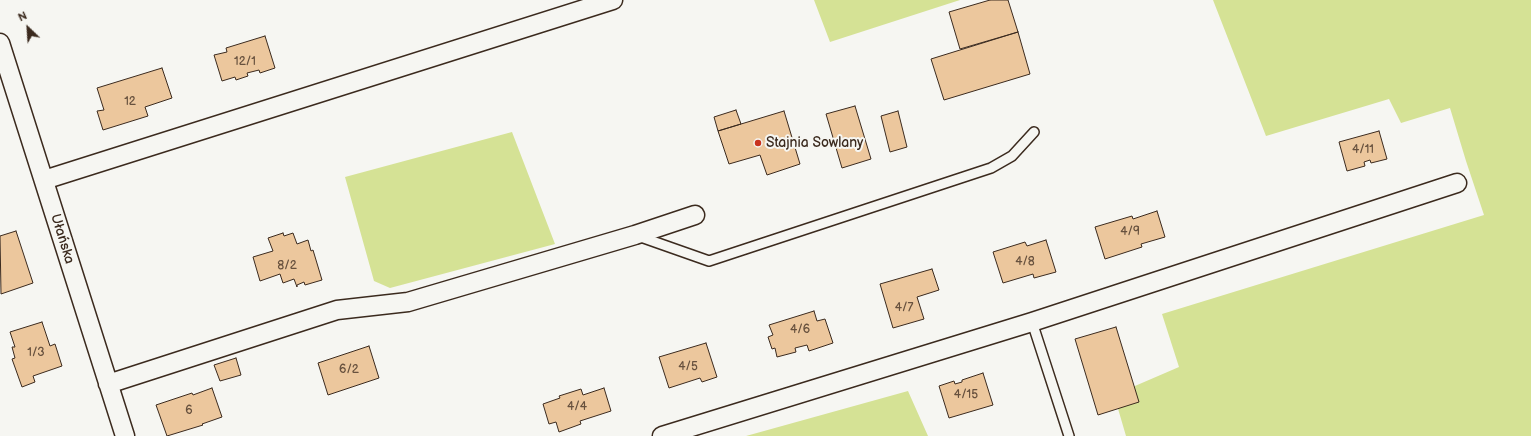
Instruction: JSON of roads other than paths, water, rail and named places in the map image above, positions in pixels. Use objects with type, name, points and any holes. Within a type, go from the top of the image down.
[{"type":"street","points":[[44,180],[613,0]]},
{"type":"street","name":"Ułańska","points":[[0,43],[125,436]]},
{"type":"street","points":[[662,436],[1032,322],[1457,183]]},
{"type":"street","points":[[108,384],[336,310],[408,302],[635,235],[695,215]]},
{"type":"lane","points":[[635,235],[710,261],[991,168],[1012,156],[1034,132]]},
{"type":"lane","points":[[1032,322],[1069,436]]},
{"type":"place","name":"Stajnia Sowlany","points":[[758,143]]}]
